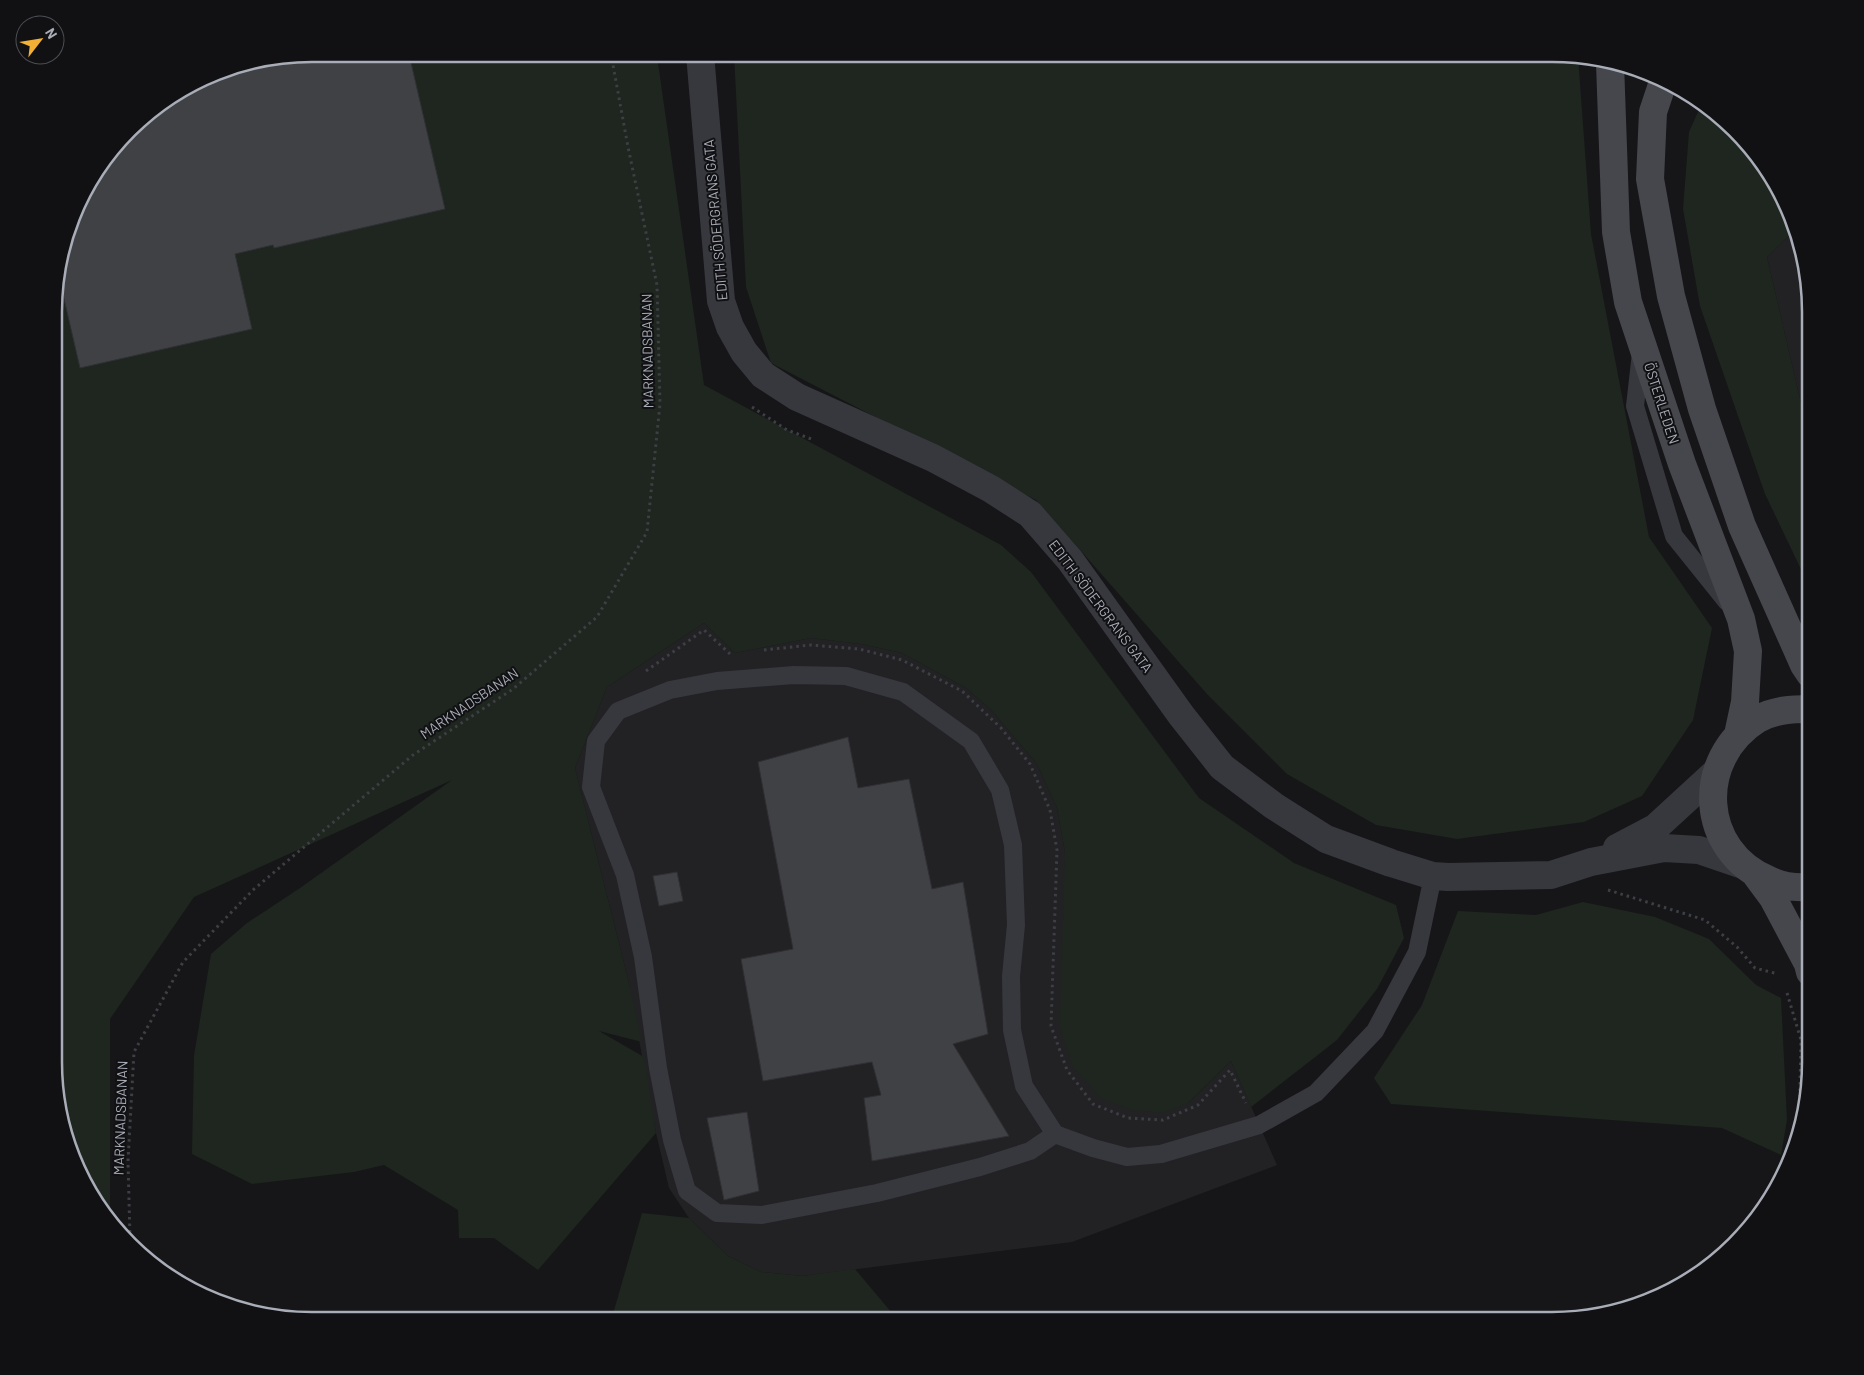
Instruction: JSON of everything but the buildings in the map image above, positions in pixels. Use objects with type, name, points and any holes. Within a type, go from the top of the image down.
[{"type":"main road","name":"ÖSTERLEDEN","points":[[1610,70],[1616,232],[1628,302],[1682,464],[1741,619],[1748,651],[1745,702],[1738,735]]},
{"type":"main road","points":[[1661,88],[1653,112],[1650,179],[1671,296],[1702,409],[1742,526],[1802,661]]},
{"type":"main road","points":[[1802,709],[1785,710],[1759,719],[1738,735],[1725,752],[1716,772],[1712,792],[1719,832],[1729,850],[1750,870],[1773,898],[1802,953]]},
{"type":"main road","points":[[1750,870],[1778,884],[1802,886]]},
{"type":"street","name":"EDITH SÖDERGRANS GATA","points":[[701,62],[721,301],[730,327],[744,352],[762,374],[796,397],[932,458],[991,489],[1030,514],[1070,560],[1181,715],[1222,767],[1274,806],[1326,839],[1433,876],[1551,875],[1591,862]]},
{"type":"street","points":[[1591,862],[1655,828],[1716,772]]},
{"type":"street","points":[[1591,862],[1664,848],[1699,850],[1750,870]]},
{"type":"lane","points":[[1055,1134],[1030,1150],[980,1167],[877,1193],[762,1215],[717,1213],[687,1191],[672,1140],[658,1068],[643,958],[625,875],[591,787],[596,741],[618,711],[670,690],[717,681],[794,675],[846,676],[904,692],[971,741],[1000,790],[1013,845],[1016,925],[1011,976],[1012,1030],[1024,1086],[1055,1134],[1093,1148],[1128,1157],[1161,1154],[1259,1125],[1316,1093],[1375,1031],[1417,952],[1433,876]]},
{"type":"path","name":"MARKNADSBANAN","points":[[130,1232],[128,1161],[134,1052],[183,962],[253,890],[413,754],[513,689],[597,617],[647,532],[660,404],[657,284],[612,62]]},
{"type":"path","points":[[643,673],[704,630],[733,657]]},
{"type":"path","points":[[758,651],[811,645],[859,649],[902,660],[962,690],[1001,728],[1030,764],[1050,810],[1057,850],[1051,1026],[1067,1070],[1093,1104],[1128,1118],[1163,1120],[1198,1105],[1230,1070],[1259,1125]]},
{"type":"path","points":[[1785,984],[1801,1040],[1800,1087]]},
{"type":"shaded area","points":[[657,62],[704,385],[1001,545],[1031,572],[1199,798],[1294,863],[1396,905],[1404,938],[1377,989],[1337,1040],[1251,1107],[1231,1061],[1188,1103],[1162,1113],[1132,1110],[1101,1098],[1073,1067],[1060,1026],[1065,852],[1057,808],[1037,764],[991,710],[966,688],[902,653],[861,644],[811,638],[735,653],[704,623],[607,687],[575,768],[642,1042],[599,1031],[644,1057],[656,1133],[538,1270],[494,1238],[459,1238],[458,1210],[384,1165],[354,1172],[252,1184],[192,1154],[194,1056],[211,954],[247,923],[300,888],[452,780],[194,897],[110,1019],[110,1209],[88,1173],[76,1143],[67,1111],[62,1062],[62,312],[67,264],[76,232],[96,187],[114,160],[160,114],[202,88],[232,76],[264,67],[296,63]]},
{"type":"shaded area","points":[[734,62],[1552,62],[1579,64],[1591,234],[1649,537],[1712,628],[1693,720],[1642,796],[1584,822],[1457,839],[1376,825],[1287,774],[1207,694],[1036,500],[771,363],[746,287]]},
{"type":"shaded area","points":[[1699,111],[1728,136],[1750,160],[1768,188],[1776,202],[1789,236],[1767,257],[1802,408],[1802,571],[1765,494],[1700,306],[1683,209],[1689,132]]},
{"type":"shaded area","points":[[1789,236],[1797,264],[1801,296],[1802,408],[1767,257]]},
{"type":"shaded area","points":[[704,623],[735,653],[811,638],[861,644],[902,653],[966,688],[991,710],[1037,764],[1057,808],[1065,852],[1188,1103],[1231,1061],[1277,1165],[1072,1242],[802,1276],[761,1272],[728,1256],[689,1218],[669,1188],[656,1133],[628,979],[575,768],[607,687]]},
{"type":"shaded area","points":[[1583,902],[1655,917],[1709,939],[1756,985],[1781,998],[1787,1120],[1781,1155],[1722,1128],[1391,1104],[1374,1078],[1422,1005],[1458,911],[1536,915]]},
{"type":"shaded area","points":[[642,1213],[689,1218],[728,1256],[761,1272],[802,1276],[855,1269],[891,1312],[614,1312]]}]
